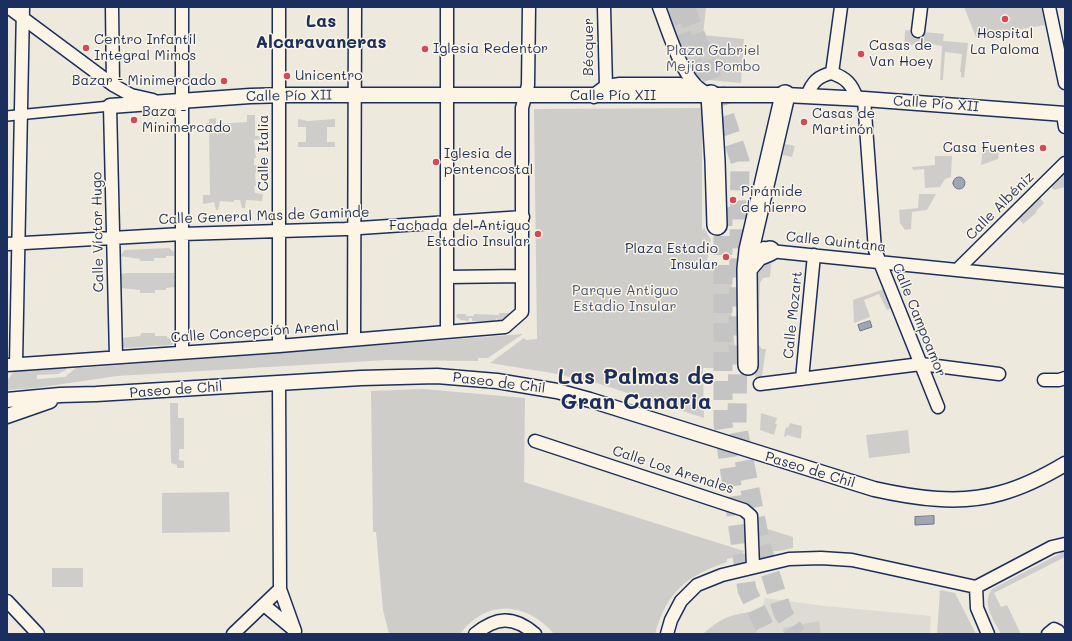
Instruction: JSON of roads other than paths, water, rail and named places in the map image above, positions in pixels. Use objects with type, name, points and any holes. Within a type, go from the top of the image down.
[{"type":"highway","points":[[706,95],[715,161],[717,225]]},
{"type":"highway","points":[[748,366],[748,269],[752,234],[789,95]]},
{"type":"highway","points":[[748,269],[758,256],[770,251]]},
{"type":"street","name":"Calle Pío XII","points":[[8,7],[23,12],[113,85],[131,95],[160,102]]},
{"type":"street","points":[[112,7],[113,85]]},
{"type":"street","points":[[182,7],[182,352]]},
{"type":"street","name":"Calle Italia","points":[[279,7],[279,346]]},
{"type":"street","points":[[354,339],[356,7]]},
{"type":"street","points":[[447,7],[447,332]]},
{"type":"street","points":[[447,276],[522,276],[522,108],[528,85],[528,7]]},
{"type":"street","name":"Bécquer","points":[[604,7],[606,87]]},
{"type":"street","points":[[659,7],[683,80],[691,88],[706,95]]},
{"type":"street","points":[[832,73],[841,7]]},
{"type":"street","points":[[918,31],[921,7]]},
{"type":"street","points":[[1049,7],[1065,82]]},
{"type":"street","points":[[12,364],[13,244],[21,114],[23,12]]},
{"type":"street","points":[[807,96],[814,81],[822,75],[832,73],[843,77],[852,85],[861,99]]},
{"type":"street","points":[[594,96],[606,87],[683,80]]},
{"type":"street","name":"Calle Pío XII","points":[[110,106],[279,95],[789,95],[861,99],[1064,118]]},
{"type":"street","name":"Calle Quintana","points":[[789,95],[757,239],[760,246],[770,251],[1065,281]]},
{"type":"street","name":"Calle Campoamor","points":[[861,99],[875,250],[938,407]]},
{"type":"street","points":[[7,116],[110,106]]},
{"type":"street","name":"Calle Víctor Hugo","points":[[110,106],[116,357]]},
{"type":"street","name":"Calle Albéniz","points":[[957,270],[1065,163]]},
{"type":"street","name":"Calle General Mas de Gaminde","points":[[13,244],[182,234],[355,228],[523,217]]},
{"type":"street","name":"Calle Mozart","points":[[802,378],[814,255]]},
{"type":"street","name":"Calle Concepción Arenal","points":[[12,364],[279,346],[505,327],[522,312],[522,276]]},
{"type":"street","points":[[760,384],[920,364],[999,374]]},
{"type":"street","name":"Paseo de Chil","points":[[7,400],[60,395],[436,376],[516,384],[557,391],[874,489],[903,496],[939,499],[968,498],[1001,494],[1046,475],[1065,464]]},
{"type":"street","points":[[1044,380],[1059,380],[1065,378]]},
{"type":"street","points":[[278,383],[280,589],[297,632]]},
{"type":"street","points":[[7,416],[50,401],[96,394]]},
{"type":"street","name":"Calle Los Arenales","points":[[535,441],[744,510],[751,516],[753,567]]},
{"type":"street","points":[[1001,494],[1044,486],[1065,475]]},
{"type":"street","points":[[667,634],[671,620],[681,601],[697,585],[722,575],[753,567],[789,559],[821,558],[852,560],[976,587],[1052,547],[1065,544]]},
{"type":"street","points":[[976,587],[977,608],[988,634]]},
{"type":"street","points":[[233,634],[280,589]]},
{"type":"street","points":[[8,604],[38,634]]},
{"type":"street","points":[[264,605],[297,632]]},
{"type":"street","points":[[475,634],[488,624],[508,620],[527,627],[535,634]]},
{"type":"tunnel","points":[[671,7],[700,84]]},
{"type":"tunnel","points":[[685,7],[711,75],[740,161],[737,424],[761,545],[783,613],[797,634]]},
{"type":"tunnel","points":[[723,207],[723,424],[747,590],[768,634]]},
{"type":"place","name":"Hospital La Paloma","points":[[1005,19]]},
{"type":"place","name":"Centro Infantil Integral Mimos","points":[[86,48]]},
{"type":"place","name":"Iglesia Redentor","points":[[425,49]]},
{"type":"place","name":"Casas de Van Hoey","points":[[861,54]]},
{"type":"place","name":"Unicentro","points":[[287,76]]},
{"type":"place","name":"Bazar - Minimercado","points":[[224,81]]},
{"type":"place","name":"Baza - Minimercado","points":[[134,120]]},
{"type":"place","name":"Casas de Martinón","points":[[804,122]]},
{"type":"place","name":"Casa Fuentes","points":[[1043,148]]},
{"type":"place","name":"Iglesia de pentencostal","points":[[436,162]]},
{"type":"place","name":"Pirámide de hierro","points":[[733,200]]},
{"type":"place","name":"Fachada del Antiguo Estadio Insular","points":[[538,234]]},
{"type":"place","name":"Plaza Estadio Insular","points":[[726,257]]},
{"type":"district","name":"Las Alcaravaneras","points":[[321,31]]},
{"type":"district","name":"Las Palmas de Gran Canaria","points":[[636,390]]},
{"type":"park label","name":"Plaza Gabriel Mejias Pombo","points":[[713,60]]},
{"type":"park label","name":"Parque Antiguo Estadio Insular","points":[[625,300]]}]
